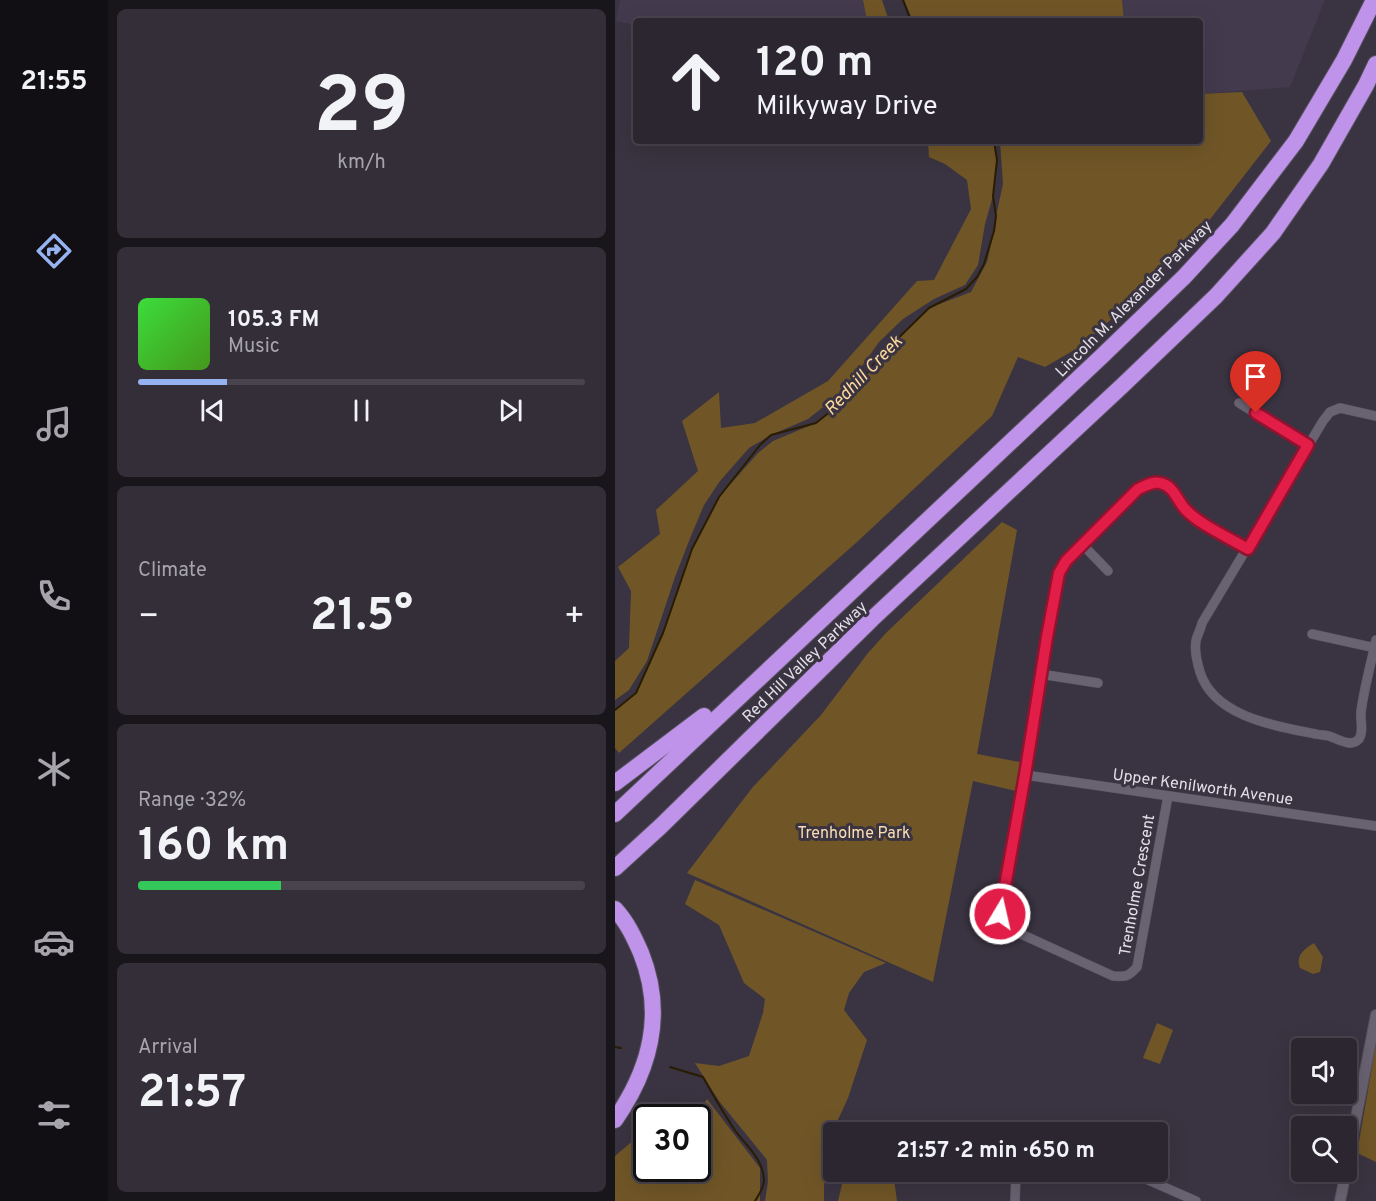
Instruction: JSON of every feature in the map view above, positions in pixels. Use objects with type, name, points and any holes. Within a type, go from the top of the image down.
[{"type":"highway","name":"Lincoln M. Alexander Parkway","points":[[996,455],[1184,277],[1232,225],[1296,141],[1344,60],[1374,0]]},
{"type":"highway","name":"Red Hill Valley Parkway","points":[[615,868],[661,826],[872,619],[1217,296],[1273,233],[1321,164],[1376,64]]},
{"type":"highway","name":"Red Hill Valley Parkway","points":[[615,814],[996,455]]},
{"type":"highway","points":[[615,783],[696,723],[762,666],[785,654]]},
{"type":"highway","points":[[615,909],[628,926],[642,958],[651,987],[653,1025],[648,1051],[637,1083],[615,1120]]},
{"type":"highway","points":[[615,924],[631,952],[639,975],[644,1018],[641,1044],[632,1071],[615,1103]]},
{"type":"street","points":[[1239,403],[1308,445]]},
{"type":"street","points":[[1312,634],[1375,645],[1361,713],[1361,735],[1353,743],[1280,727],[1251,718],[1214,696],[1202,679],[1196,661],[1196,641],[1203,623],[1308,445],[1330,412],[1340,408],[1376,416]]},
{"type":"street","name":"Trenholme Crescent","points":[[1168,796],[1137,967],[1131,974],[1126,977],[1113,976],[1007,926],[1000,914],[1000,908],[1059,573],[1066,561],[1138,489],[1150,483],[1161,483],[1171,488],[1185,509],[1199,521],[1248,549]]},
{"type":"street","points":[[1082,544],[1108,571]]},
{"type":"street","points":[[1040,674],[1098,683]]},
{"type":"street","name":"Upper Kenilworth Avenue","points":[[1025,775],[1376,826]]},
{"type":"street","points":[[1356,1116],[1376,1015]]},
{"type":"street","points":[[1015,1201],[1016,1182]]},
{"type":"street","points":[[1153,1182],[1196,1201]]},
{"type":"street","points":[[1340,1201],[1344,1182]]},
{"type":"shaded area","points":[[620,0],[863,0],[866,18],[633,18],[633,24],[616,21]]},
{"type":"shaded area","points":[[1122,0],[1325,0],[1290,87],[1203,94],[1203,18],[1124,18]]},
{"type":"green space","points":[[863,0],[882,0],[888,18],[866,18]]},
{"type":"green space","points":[[904,0],[1122,0],[1124,18],[912,18]]},
{"type":"green space","points":[[1242,92],[1271,141],[1201,231],[1133,300],[1081,346],[1045,367],[1018,357],[992,416],[857,542],[619,753],[615,748],[615,710],[636,693],[663,633],[692,549],[719,497],[758,453],[773,441],[816,423],[846,399],[881,355],[929,308],[971,292],[987,262],[994,231],[1003,184],[1000,144],[1203,144],[1203,94]]},
{"type":"green space","points":[[928,144],[994,144],[997,160],[993,196],[985,224],[978,265],[965,285],[934,299],[903,319],[879,342],[845,390],[808,419],[771,435],[749,448],[720,481],[704,505],[691,536],[647,661],[629,690],[615,700],[615,661],[629,648],[631,591],[618,567],[660,534],[656,510],[698,471],[682,421],[719,392],[721,428],[755,423],[828,381],[917,281],[934,280],[971,209],[967,180],[945,164],[929,157]]},
{"type":"green space","name":"Trenholme Park","points":[[1002,522],[1017,530],[977,754],[1020,762],[1016,791],[973,781],[933,982],[687,873],[752,788],[821,715],[868,653]]},
{"type":"green space","points":[[695,880],[886,963],[864,972],[849,993],[844,1010],[867,1040],[848,1098],[837,1122],[823,1122],[824,1201],[765,1201],[768,1182],[767,1160],[719,1101],[695,1063],[719,1066],[749,1056],[763,1013],[765,999],[744,983],[719,925],[685,904]]},
{"type":"green space","points":[[1314,943],[1323,957],[1320,972],[1313,974],[1300,968],[1299,960],[1304,950]]},
{"type":"green space","points":[[1157,1023],[1173,1030],[1160,1064],[1143,1058]]},
{"type":"green space","points":[[1376,1044],[1376,1162],[1357,1153]]},
{"type":"green space","points":[[711,1104],[760,1168],[760,1201],[615,1201],[615,1156],[633,1141],[633,1182],[711,1182]]},
{"type":"green space","points":[[843,1182],[894,1182],[897,1201],[838,1201]]},
{"type":"waterway","name":"Redhill Creek","points":[[903,0],[910,18]]},
{"type":"waterway","name":"Redhill Creek","points":[[615,710],[636,693],[663,633],[692,549],[719,497],[760,445],[771,435],[816,423],[846,399],[881,355],[929,308],[966,289],[977,277],[984,264],[996,216],[993,196],[997,160],[994,144]]},
{"type":"waterway","name":"Redhill Creek","points":[[615,1047],[621,1048]]},
{"type":"waterway","name":"Redhill Creek","points":[[670,1067],[703,1077],[734,1129],[761,1165],[764,1180],[755,1201]]},
{"type":"route","points":[[1000,914],[1059,573],[1066,561],[1082,544],[1138,489],[1150,483],[1161,483],[1171,488],[1185,509],[1199,521],[1248,549],[1308,445],[1256,413]]}]
